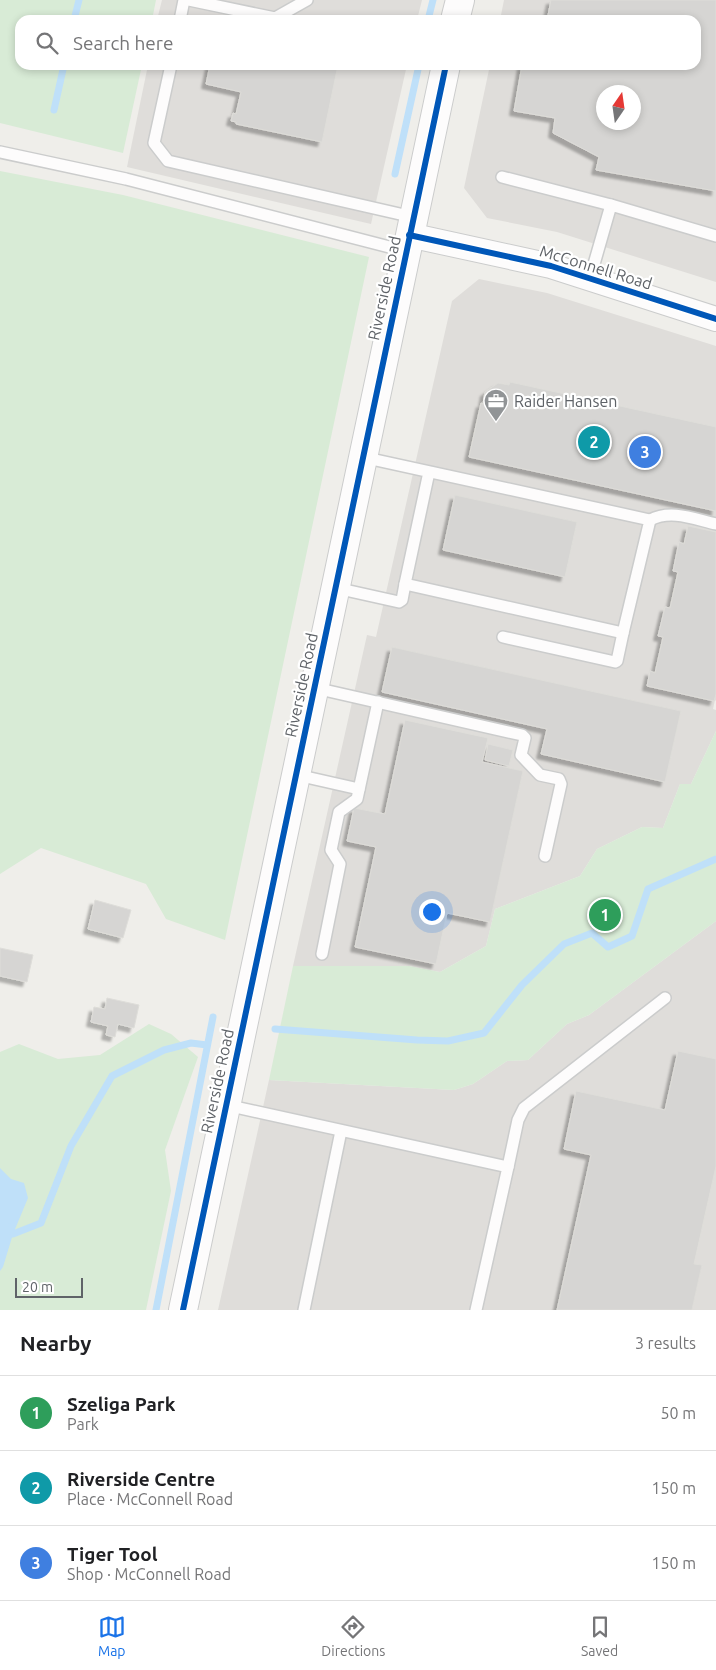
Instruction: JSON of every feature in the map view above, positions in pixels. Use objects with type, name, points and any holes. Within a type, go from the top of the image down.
[{"type":"street","points":[[456,15],[460,0]]},
{"type":"street","name":"Riverside Road","points":[[182,1310],[445,70]]},
{"type":"street","name":"McConnell Road","points":[[409,234],[550,266],[716,319]]},
{"type":"lane","points":[[181,15],[184,0]]},
{"type":"lane","points":[[189,0],[261,15]]},
{"type":"lane","points":[[280,15],[307,0]]},
{"type":"lane","points":[[169,70],[154,143],[168,161],[409,234]]},
{"type":"lane","points":[[0,152],[126,179],[409,234]]},
{"type":"lane","points":[[502,177],[611,205],[716,236]]},
{"type":"lane","points":[[590,278],[611,205]]},
{"type":"lane","points":[[362,457],[650,520],[658,515],[672,514],[716,524]]},
{"type":"lane","points":[[336,588],[399,602],[402,600],[429,472]]},
{"type":"lane","points":[[503,637],[617,661],[650,520]]},
{"type":"lane","points":[[405,584],[623,633]]},
{"type":"lane","points":[[315,688],[522,734],[525,738],[521,755],[540,775],[559,779],[561,784],[546,856]]},
{"type":"lane","points":[[322,954],[340,864],[331,850],[339,812],[357,799],[378,702]]},
{"type":"lane","points":[[296,775],[359,789]]},
{"type":"lane","points":[[476,1310],[518,1120],[524,1108],[665,998]]},
{"type":"lane","points":[[226,1105],[508,1167]]},
{"type":"lane","points":[[304,1310],[341,1131]]},
{"type":"shaded area","points":[[162,0],[422,0],[418,15],[158,15]]},
{"type":"shaded area","points":[[504,0],[716,0],[716,282],[557,232],[487,218],[464,188],[489,70],[701,70],[701,15],[501,15]]},
{"type":"shaded area","points":[[147,70],[406,70],[371,224],[127,167]]},
{"type":"shaded area","points":[[479,279],[547,293],[716,346],[716,701],[713,709],[716,710],[716,731],[691,784],[680,784],[663,828],[642,827],[597,849],[580,876],[495,909],[486,946],[440,972],[409,966],[293,966],[367,635],[376,637],[452,301]]},
{"type":"shaded area","points":[[716,921],[716,1310],[218,1310],[269,1080],[454,1090],[473,1084],[507,1061],[528,1060],[567,1024],[589,1015]]},
{"type":"green space","points":[[0,0],[156,0],[153,15],[15,15],[15,70],[141,70],[123,153],[0,123]]},
{"type":"green space","points":[[0,171],[123,195],[369,257],[225,940],[166,919],[146,884],[41,848],[0,874]]},
{"type":"green space","points":[[716,731],[716,921],[589,1015],[567,1024],[528,1060],[507,1061],[473,1084],[454,1090],[269,1080],[293,966],[409,966],[440,972],[486,946],[495,909],[580,876],[597,849],[642,827],[663,828],[680,784],[691,784]]},
{"type":"green space","points":[[149,1024],[171,1034],[198,1057],[165,1150],[171,1191],[146,1310],[0,1310],[0,1052],[19,1044],[58,1059],[100,1055]]},
{"type":"water","points":[[0,1168],[11,1179],[24,1183],[28,1198],[0,1271]]},
{"type":"building","points":[[551,0],[716,0],[716,191],[596,170],[599,157],[553,133],[555,118],[514,111],[521,70],[701,70],[701,15],[548,15]]},
{"type":"building","points":[[209,70],[337,70],[322,142],[236,124],[236,122],[231,121],[233,113],[236,114],[241,92],[206,84]]},
{"type":"building","points":[[510,382],[716,427],[716,511],[469,457],[485,392],[498,383],[509,385]]},
{"type":"building","points":[[455,495],[577,522],[565,577],[443,550]]},
{"type":"building","points":[[688,526],[716,532],[716,694],[714,701],[647,686],[650,671],[655,673],[663,637],[658,636],[665,607],[670,608],[678,572],[673,571],[679,542],[684,544]]},
{"type":"building","points":[[392,647],[681,711],[665,782],[541,754],[547,729],[382,692]]},
{"type":"building","points":[[405,720],[488,738],[482,762],[523,771],[490,922],[447,913],[436,964],[355,947],[376,847],[347,841],[354,808],[385,814]]},
{"type":"building","points":[[488,744],[513,750],[509,766],[485,760]]},
{"type":"building","points":[[95,900],[131,910],[123,938],[88,929]]},
{"type":"building","points":[[0,948],[33,955],[27,982],[0,976]]},
{"type":"building","points":[[107,998],[139,1005],[134,1028],[118,1024],[115,1037],[106,1035],[108,1026],[91,1022],[94,1007],[105,1009]]},
{"type":"building","points":[[678,1051],[716,1059],[716,1166],[694,1264],[702,1265],[692,1310],[557,1310],[591,1155],[564,1149],[576,1091],[665,1110]]},
{"type":"waterway","points":[[75,15],[79,0]]},
{"type":"waterway","points":[[429,15],[433,0]]},
{"type":"waterway","points":[[54,110],[63,70]]},
{"type":"waterway","points":[[395,174],[418,70]]},
{"type":"waterway","points":[[275,1029],[448,1041],[484,1033],[522,985],[564,944],[592,933],[608,947],[632,936],[648,889],[716,859]]},
{"type":"waterway","points":[[156,1310],[213,1017]]},
{"type":"waterway","points":[[10,1227],[13,1234],[41,1223],[71,1146],[112,1076],[164,1050],[191,1043],[207,1045]]},
{"type":"cycle path","points":[[183,1310],[445,70]]},
{"type":"cycle path","points":[[409,235],[551,266],[716,319]]},
{"type":"place","name":"Raider Hansen","points":[[496,422]]},
{"type":"place","name":"Riverside Centre","points":[[594,442]]},
{"type":"place","name":"Tiger Tool","points":[[645,452]]},
{"type":"place","name":"Szeliga Park","points":[[605,915]]}]
